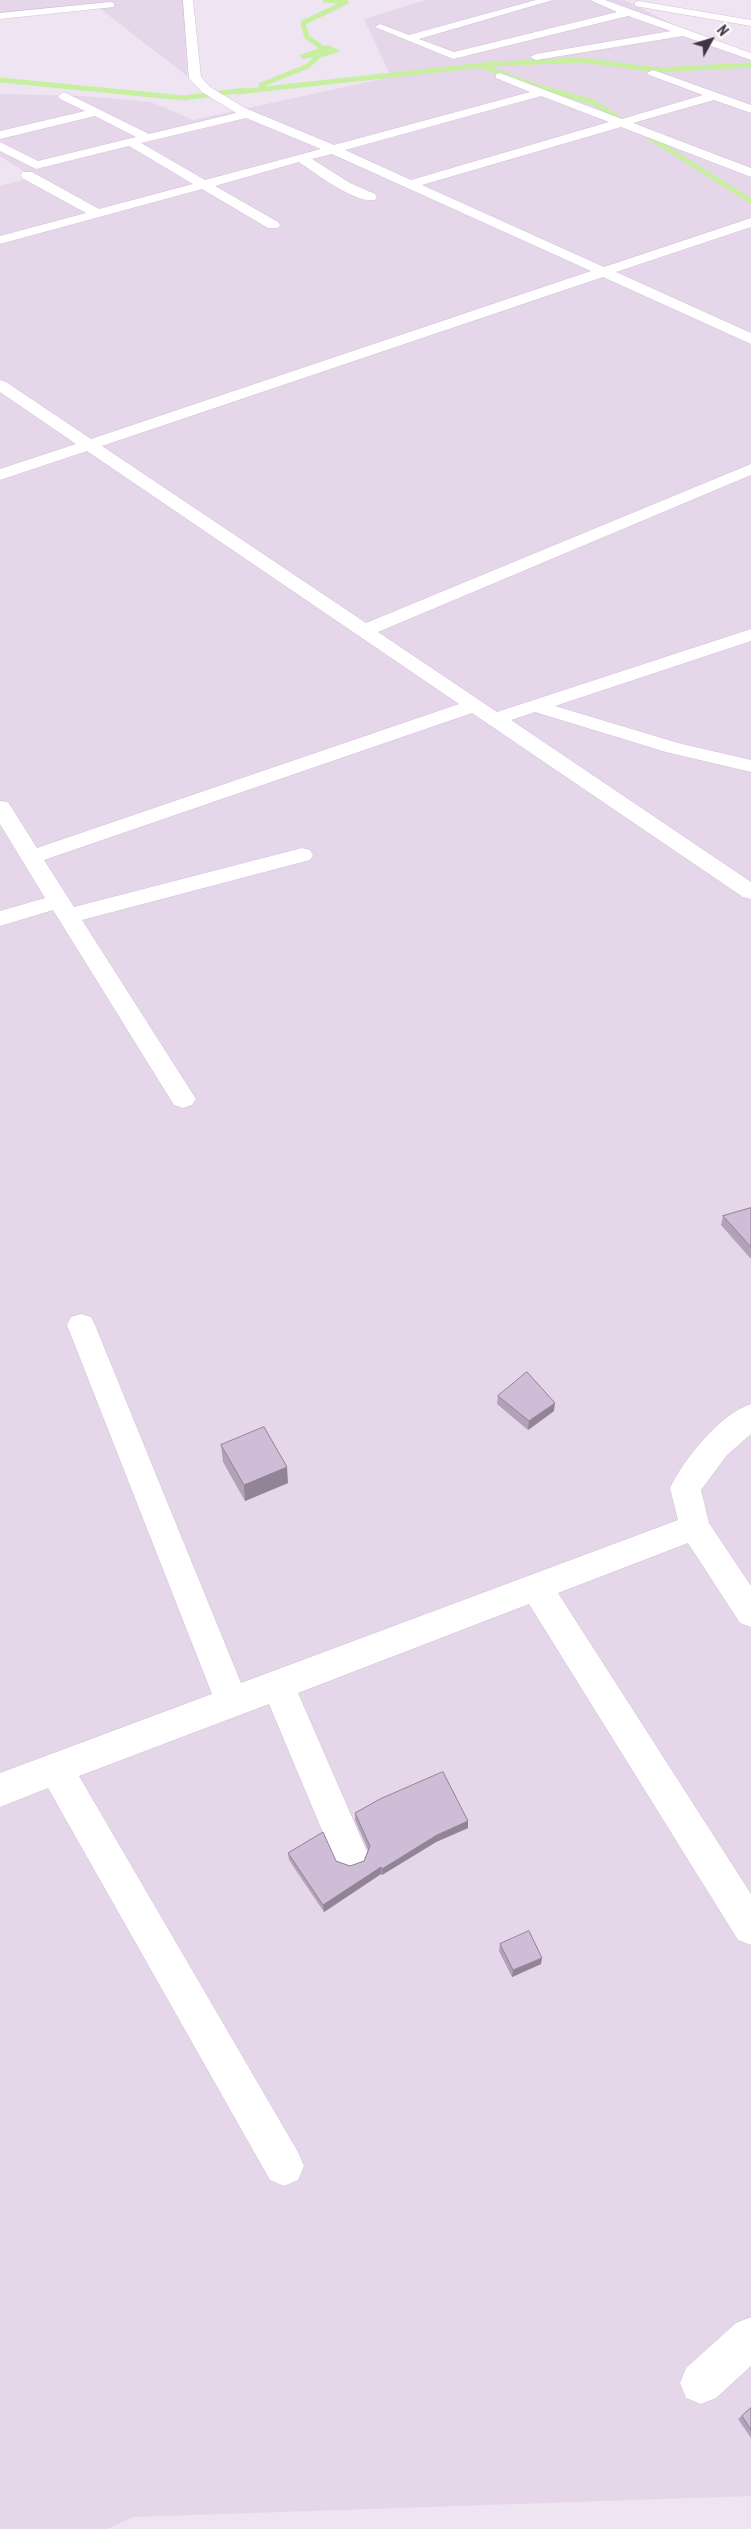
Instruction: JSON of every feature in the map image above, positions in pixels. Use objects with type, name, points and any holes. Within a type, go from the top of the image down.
[{"type":"street","points":[[0,16],[110,5],[101,0]]},
{"type":"street","points":[[188,0],[195,78],[212,93],[247,114],[333,149],[751,339]]},
{"type":"street","points":[[410,38],[548,0]]},
{"type":"street","points":[[594,0],[751,57]]},
{"type":"street","points":[[617,0],[751,22]]},
{"type":"street","points":[[398,22],[380,27],[453,56],[630,12]]},
{"type":"street","points":[[536,57],[682,33]]},
{"type":"street","points":[[653,73],[751,110]]},
{"type":"street","points":[[500,76],[751,173]]},
{"type":"street","points":[[2,240],[542,92]]},
{"type":"street","points":[[64,96],[148,138]]},
{"type":"street","points":[[410,184],[714,96]]},
{"type":"street","points":[[0,135],[96,112]]},
{"type":"street","points":[[0,146],[36,165],[247,114]]},
{"type":"street","points":[[130,142],[273,225]]},
{"type":"street","points":[[301,158],[345,186],[370,198]]},
{"type":"street","points":[[27,175],[98,214]]},
{"type":"street","points":[[0,475],[751,222]]},
{"type":"street","points":[[0,385],[751,892]]},
{"type":"street","points":[[364,631],[751,469]]},
{"type":"street","points":[[496,719],[751,635]]},
{"type":"street","points":[[32,857],[475,705]]},
{"type":"street","points":[[535,706],[673,748],[751,766]]},
{"type":"street","points":[[0,807],[183,1099]]},
{"type":"street","points":[[0,919],[64,909],[302,855]]},
{"type":"street","points":[[81,1325],[232,1703]]},
{"type":"street","points":[[751,1416],[716,1446],[685,1488],[695,1527],[751,1613]]},
{"type":"street","points":[[0,1790],[695,1527]]},
{"type":"street","points":[[536,1588],[751,1927]]},
{"type":"street","points":[[278,1685],[350,1854]]},
{"type":"street","points":[[56,1769],[284,2166]]},
{"type":"street","points":[[701,2383],[751,2338]]},
{"type":"shaded area","points":[[0,0],[183,0],[187,76],[98,7],[0,18]]},
{"type":"shaded area","points":[[426,0],[624,0],[695,35],[751,55],[751,2496],[133,2517],[107,2529],[0,2529],[0,186],[33,177],[0,156],[0,94],[83,96],[151,102],[193,120],[391,77],[364,19]]},
{"type":"shaded area","points":[[328,45],[341,51],[326,56],[302,59],[300,55]]},
{"type":"building","points":[[751,1208],[751,1247],[723,1216]]},
{"type":"building","points":[[527,1372],[555,1403],[529,1421],[498,1396]]},
{"type":"building","points":[[264,1427],[287,1467],[244,1485],[221,1445]]},
{"type":"building","points":[[443,1772],[468,1821],[437,1835],[382,1869],[381,1867],[323,1905],[288,1853],[323,1832],[336,1861],[350,1866],[364,1861],[370,1846],[355,1813],[380,1799]]},
{"type":"building","points":[[529,1931],[542,1958],[513,1970],[500,1944]]},
{"type":"building","points":[[751,2408],[751,2430],[742,2416]]},
{"type":"waterway","points":[[325,0],[346,2]]},
{"type":"waterway","points":[[261,85],[308,66],[325,50],[307,37],[303,23],[346,2]]},
{"type":"waterway","points":[[237,92],[493,64],[581,60],[658,70],[751,65]]},
{"type":"waterway","points":[[484,67],[542,88],[593,102],[751,201]]},
{"type":"waterway","points":[[0,80],[184,98],[244,90]]}]
